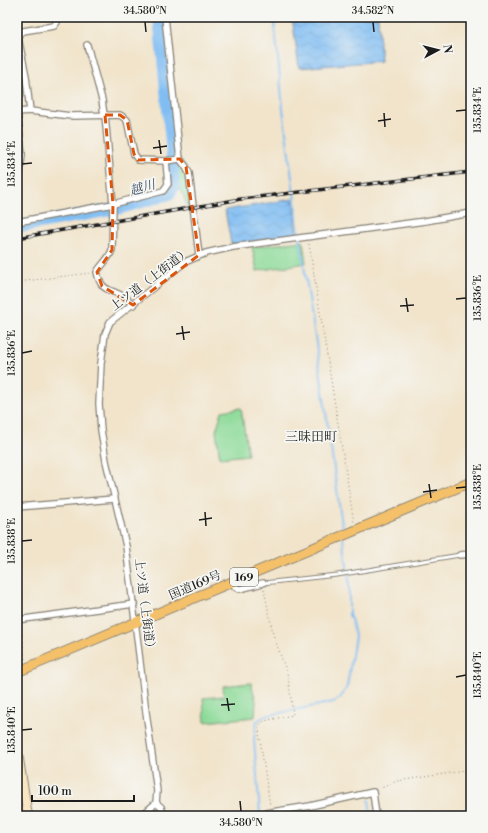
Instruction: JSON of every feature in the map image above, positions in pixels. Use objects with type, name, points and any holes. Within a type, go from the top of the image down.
[{"type":"highway","name":"国道169号","points":[[17,672],[471,482]]},
{"type":"main road","points":[[17,747],[28,816]]},
{"type":"street","points":[[30,111],[26,76],[18,37],[20,32],[54,26],[57,22],[56,17]]},
{"type":"street","points":[[165,17],[180,159],[189,173],[199,255]]},
{"type":"street","points":[[87,45],[102,100],[113,204],[112,250],[110,257],[103,263],[97,272],[102,286],[126,298],[133,305]]},
{"type":"street","points":[[17,198],[22,154],[17,112],[30,111],[71,116],[120,115],[127,120],[134,154],[138,160],[166,161],[180,159]]},
{"type":"street","points":[[17,222],[113,204],[163,191],[168,184],[166,161]]},
{"type":"street","name":"上ツ道（上街道）","points":[[156,803],[157,791],[126,546],[106,462],[101,430],[99,404],[101,363],[105,334],[110,322],[185,262],[199,255],[233,247],[425,221],[471,213]]},
{"type":"street","points":[[17,507],[114,499]]},
{"type":"street","points":[[460,555],[471,554]]},
{"type":"street","points":[[233,582],[235,587],[240,589],[263,582]]},
{"type":"street","points":[[19,619],[134,604]]},
{"type":"street","points":[[246,816],[271,813],[373,792],[376,816]]},
{"type":"street","points":[[141,816],[156,803],[161,807],[164,816]]},
{"type":"lane","points":[[263,582],[337,575],[460,555]]},
{"type":"path","points":[[308,236],[356,531]]},
{"type":"path","points":[[17,282],[97,272]]},
{"type":"path","points":[[263,582],[273,634],[288,676],[293,715],[264,721],[259,725],[271,813]]},
{"type":"path","points":[[17,595],[26,668]]},
{"type":"path","points":[[373,792],[397,781],[471,770]]},
{"type":"highlighted area","points":[[105,115],[120,115],[127,120],[134,154],[138,160],[180,159],[186,167],[199,255],[133,305],[102,286],[97,272],[112,250],[113,204]]},
{"type":"green space","points":[[180,159],[186,167],[193,206],[187,206],[183,195],[175,183],[173,160]]},
{"type":"green space","points":[[303,241],[306,263],[257,271],[252,247]]},
{"type":"green space","points":[[241,408],[248,455],[220,458],[216,431],[222,411]]},
{"type":"green space","points":[[251,683],[256,701],[255,717],[205,722],[203,698],[224,696],[223,686]]},
{"type":"water","points":[[292,17],[378,17],[381,61],[299,68]]},
{"type":"water","points":[[293,199],[297,235],[231,244],[225,210]]},
{"type":"waterway","name":"越川","points":[[17,227],[121,208],[169,194],[174,187],[159,17]]},
{"type":"waterway","points":[[274,17],[283,109],[300,240],[343,532]]},
{"type":"waterway","points":[[260,813],[254,740],[257,721],[265,716],[334,702],[341,697],[347,687],[355,636],[349,615],[349,579],[343,538]]},
{"type":"waterway","points":[[369,800],[371,816]]},
{"type":"railway","points":[[17,238],[241,199],[471,172]]},
{"type":"district","name":"三昧田町","points":[[311,436]]}]
